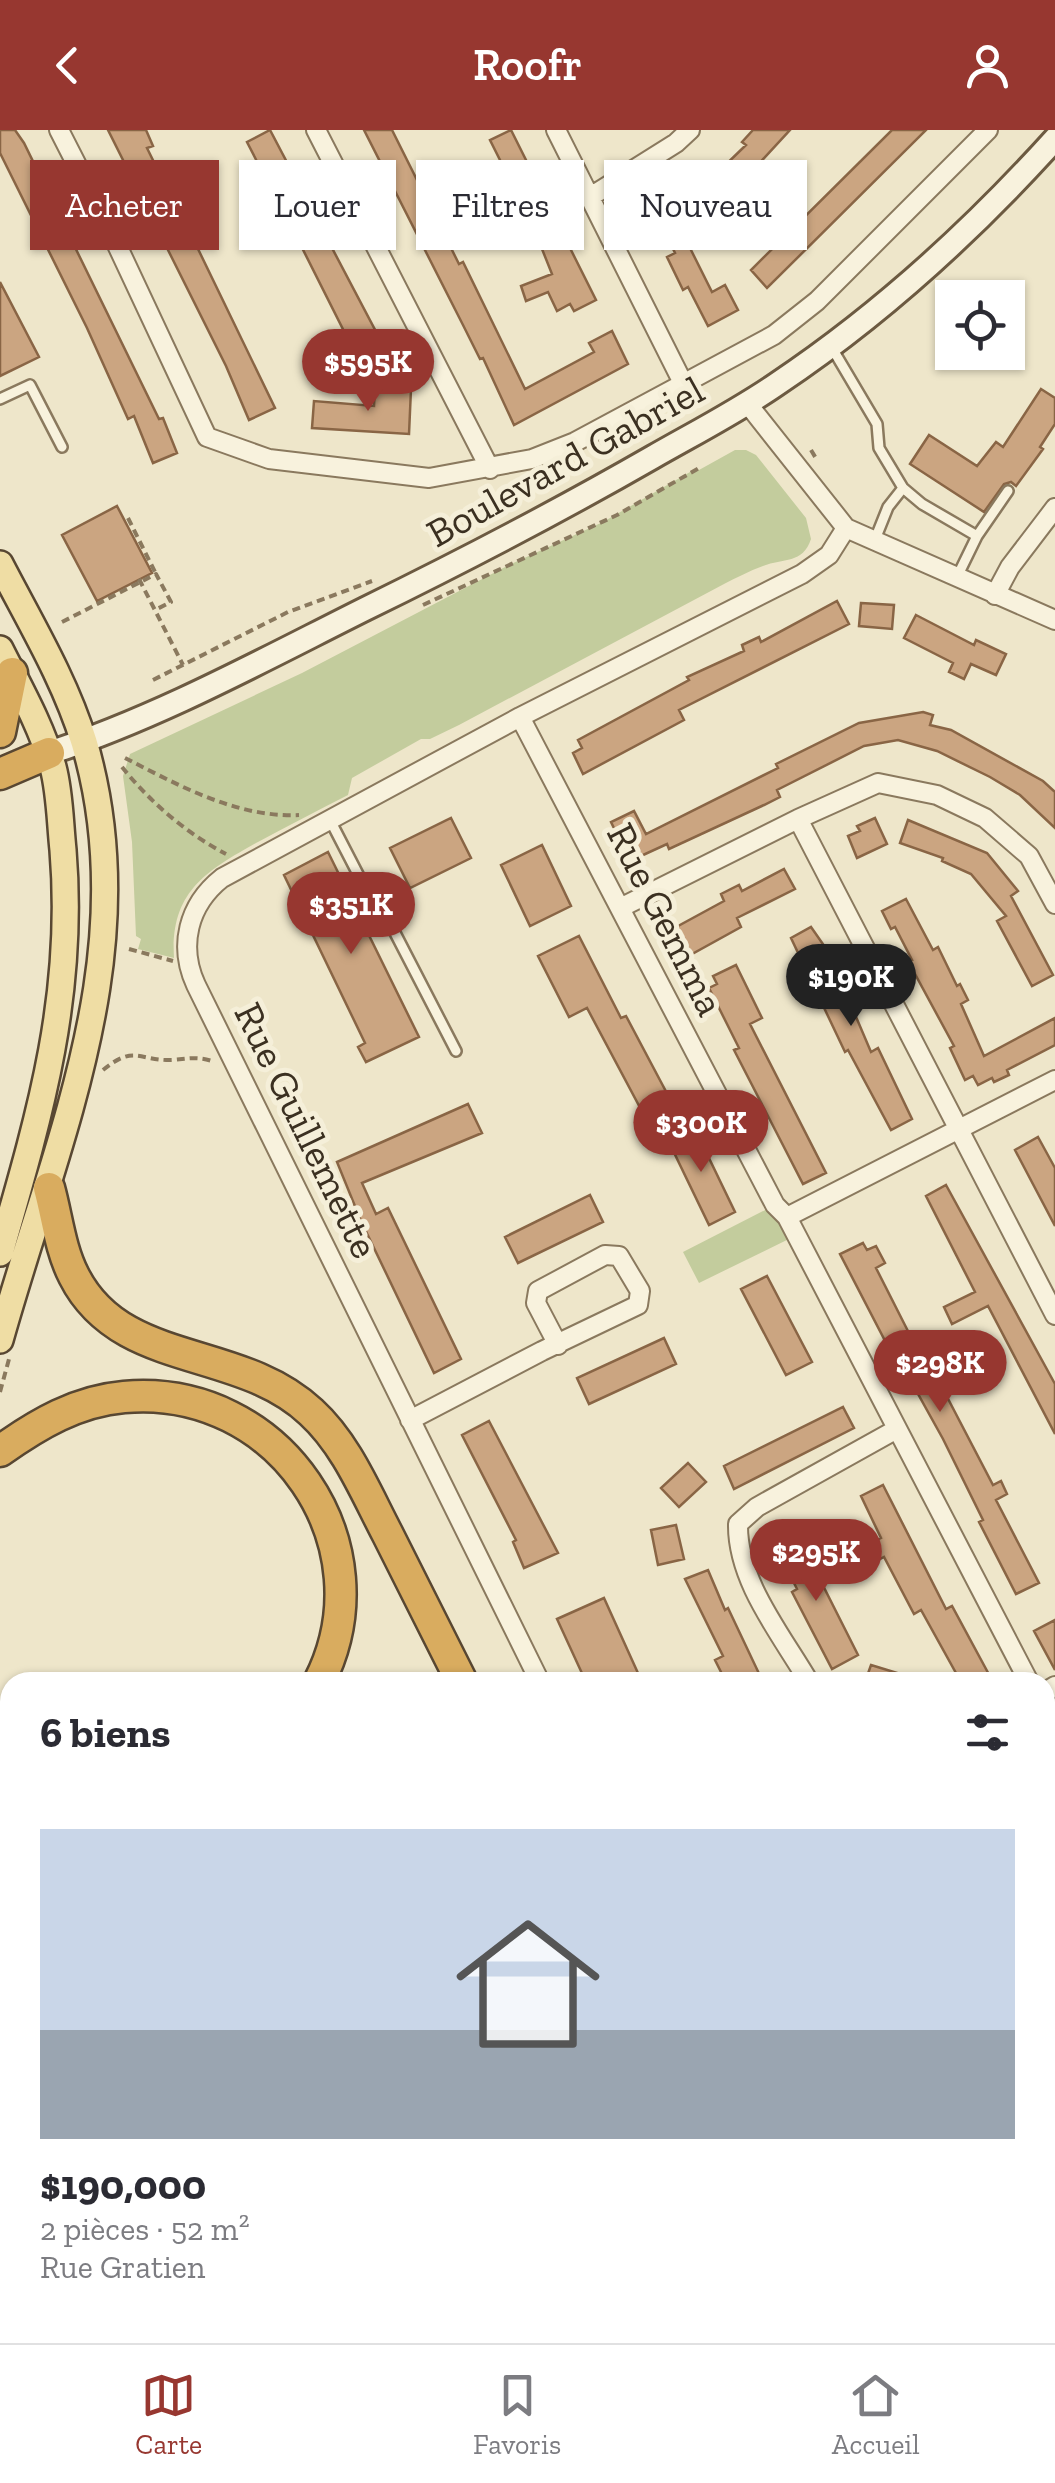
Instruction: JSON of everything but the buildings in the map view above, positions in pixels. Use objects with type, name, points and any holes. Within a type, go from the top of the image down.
[{"type":"highway","points":[[0,732],[6,661]]},
{"type":"highway","points":[[0,774],[48,753]]},
{"type":"highway","points":[[49,1188],[72,1272],[102,1313],[146,1340],[266,1380],[322,1422],[358,1477],[457,1672]]},
{"type":"highway","points":[[0,1451],[56,1416],[124,1397],[196,1404],[257,1432],[277,1448],[306,1483],[328,1524],[337,1554],[340,1612],[334,1646],[323,1672]]},
{"type":"main road","points":[[0,564],[56,674],[84,742],[102,845],[104,945],[92,1025],[49,1188],[29,1235],[0,1340]]},
{"type":"main road","points":[[0,1253],[45,1086],[62,992],[67,934],[56,785],[48,753],[6,661]]},
{"type":"street","points":[[59,130],[207,437],[268,459],[429,478],[490,470],[575,442],[768,338],[817,300],[988,130]]},
{"type":"street","points":[[316,130],[490,470]]},
{"type":"street","points":[[556,130],[683,384]]},
{"type":"street","points":[[590,197],[676,143],[690,130]]},
{"type":"street","name":"Boulevard Gabriel","points":[[48,753],[136,722],[508,538],[747,403],[830,346],[947,250],[1055,139]]},
{"type":"street","points":[[747,403],[846,528],[1055,620]]},
{"type":"street","points":[[995,595],[1055,508]]},
{"type":"street","name":"Rue Guillemette","points":[[535,1672],[192,977],[186,950],[190,922],[197,905],[215,884],[240,868],[520,717],[817,566],[846,528]]},
{"type":"street","name":"Rue Gemma","points":[[520,717],[775,1205],[788,1217],[1023,1672]]},
{"type":"street","points":[[622,907],[798,819],[878,784],[937,794],[985,818],[1029,856],[1055,904]]},
{"type":"street","points":[[798,819],[1055,1315]]},
{"type":"street","points":[[788,1217],[1055,1080]]},
{"type":"street","points":[[410,1420],[558,1345],[640,1302],[640,1291],[619,1256],[604,1256],[538,1292],[536,1303],[558,1345]]},
{"type":"street","points":[[803,1672],[751,1584],[738,1544],[738,1524],[757,1507],[897,1428]]},
{"type":"lane","points":[[830,346],[876,424],[880,448],[902,488],[977,536]]},
{"type":"lane","points":[[0,399],[30,385],[62,447]]},
{"type":"lane","points":[[874,542],[888,507],[902,488]]},
{"type":"lane","points":[[956,578],[977,536],[1008,491]]},
{"type":"lane","points":[[335,817],[377,912],[393,929],[456,1050]]},
{"type":"path","name":"Boulevard Gabriel","points":[[419,607],[617,515],[699,468]]},
{"type":"path","points":[[131,520],[156,574],[163,580],[170,602],[155,610]]},
{"type":"path","points":[[62,622],[156,574]]},
{"type":"path","points":[[153,680],[288,612],[381,578]]},
{"type":"path","points":[[140,580],[182,665]]},
{"type":"path","points":[[125,758],[211,798],[272,814],[335,817]]},
{"type":"path","points":[[122,767],[180,824],[232,857],[240,868]]},
{"type":"path","points":[[129,950],[175,962]]},
{"type":"path","points":[[100,1074],[120,1057],[133,1053],[170,1060],[191,1056],[238,1069]]},
{"type":"green space","points":[[735,450],[756,455],[806,518],[811,539],[803,553],[738,577],[352,778],[348,795],[222,863],[195,886],[178,916],[174,958],[138,949],[141,939],[136,936],[132,842],[123,776],[130,754],[302,673],[509,565],[603,522]]},
{"type":"green space","points":[[775,1205],[797,1235],[699,1283],[683,1252]]}]
